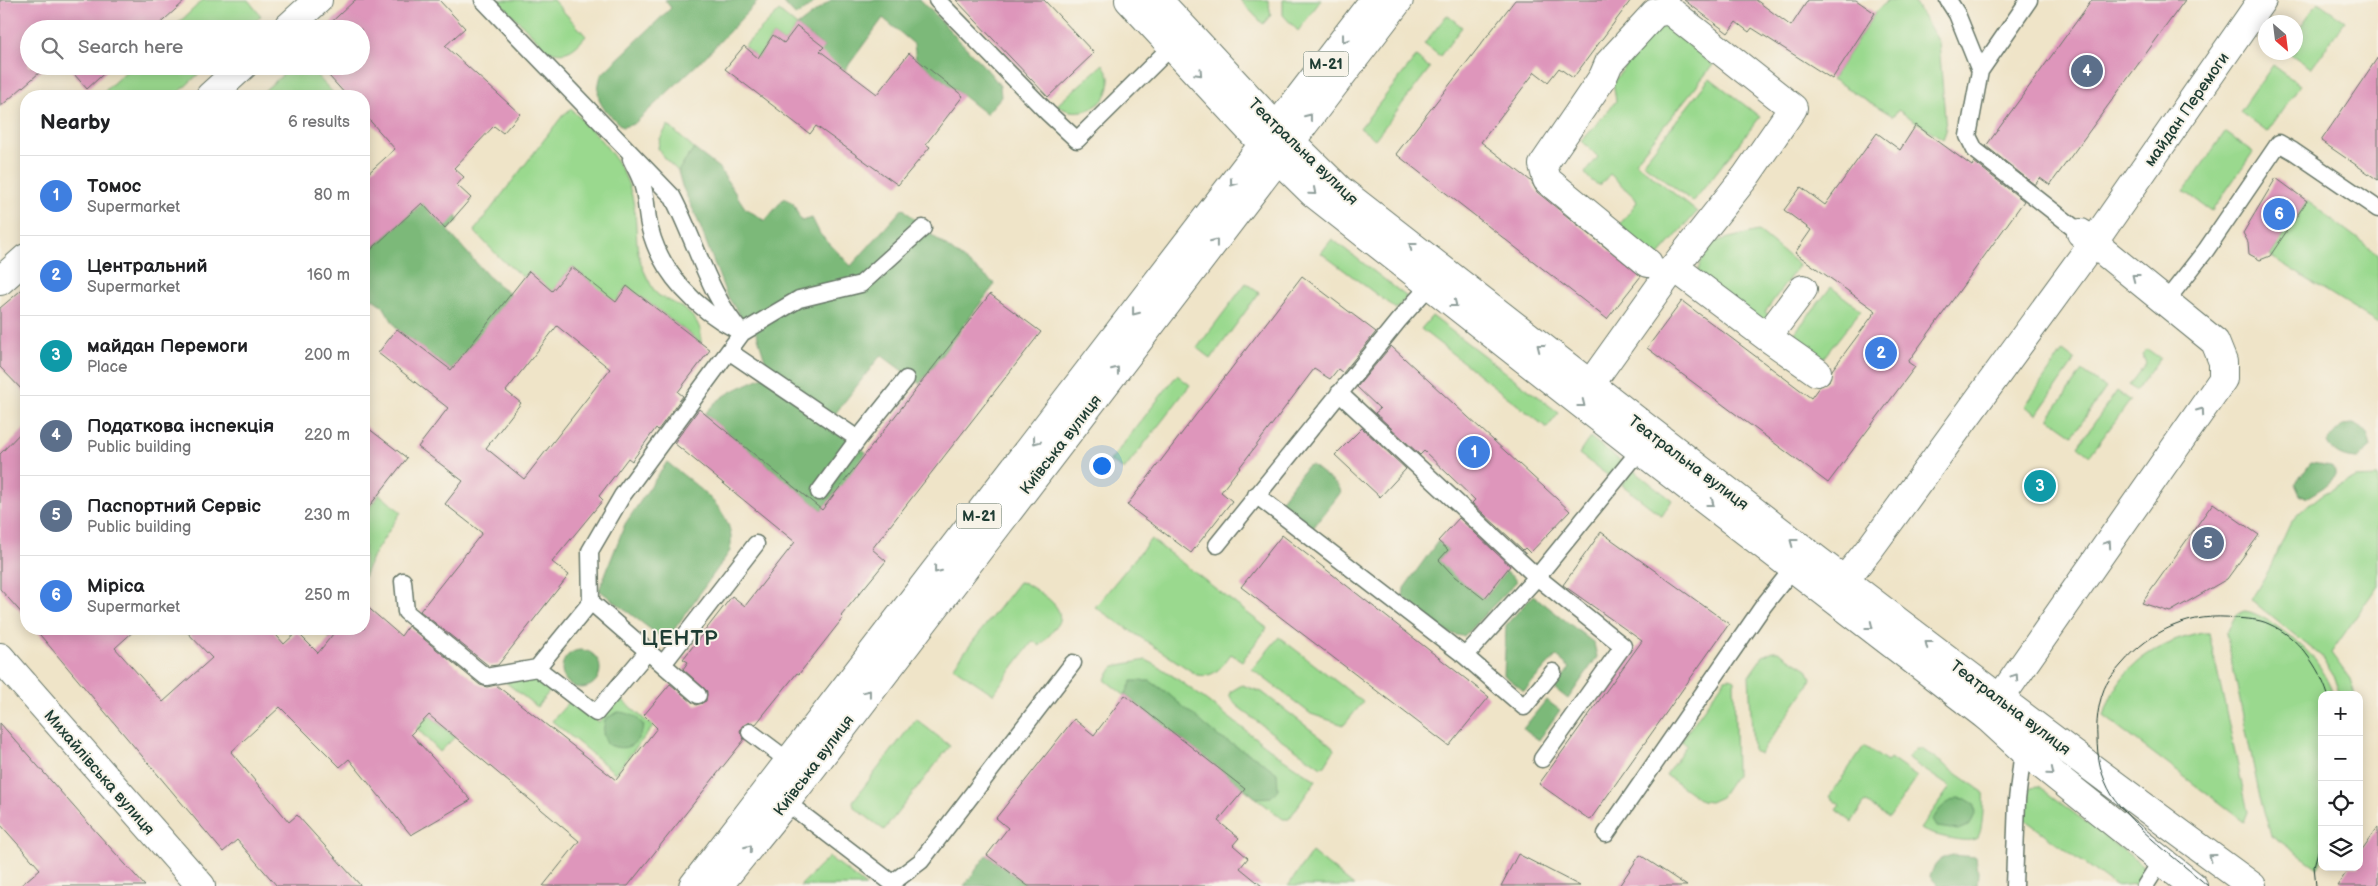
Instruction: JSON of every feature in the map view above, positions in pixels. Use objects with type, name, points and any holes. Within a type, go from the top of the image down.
[{"type":"main road","points":[[296,20],[318,0]]},
{"type":"main road","name":"Театральна вулиця","points":[[1129,0],[1173,45],[1277,143],[1339,189],[1589,386],[1832,583],[1994,708],[2252,886]]},
{"type":"main road","name":"Театральна вулиця","points":[[1158,0],[1277,143],[1313,193],[1640,450],[1794,566],[1832,583]]},
{"type":"main road","name":"Київська вулиця","points":[[718,886],[786,802],[1277,143],[1374,0]]},
{"type":"main road","name":"Київська вулиця","points":[[694,886],[1277,143],[1399,0]]},
{"type":"main road","name":"майдан Перемоги","points":[[2087,238],[2244,0]]},
{"type":"main road","name":"майдан Перемоги","points":[[1832,583],[2262,0]]},
{"type":"main road","points":[[1589,386],[1674,267],[1746,176],[1793,108],[1669,10],[1655,13],[1608,63],[1603,77],[1544,165],[1547,180],[1648,263]]},
{"type":"main road","points":[[217,90],[233,75]]},
{"type":"main road","points":[[1994,708],[2223,379],[2223,362],[2215,342],[2087,238]]},
{"type":"main road","points":[[0,281],[20,263]]},
{"type":"main road","points":[[1674,267],[1817,372]]},
{"type":"main road","points":[[1767,336],[1803,289]]},
{"type":"main road","name":"Михайлівська вулиця","points":[[0,657],[201,886]]},
{"type":"main road","name":"Театральна вулиця","points":[[1994,708],[2023,750],[2193,886]]},
{"type":"lane","points":[[482,0],[672,196],[687,224],[720,302],[742,333]]},
{"type":"lane","points":[[937,0],[1077,140],[1173,45]]},
{"type":"lane","points":[[1948,0],[1957,14],[1980,71]]},
{"type":"lane","points":[[2029,0],[1980,71],[1968,136],[1975,150],[2087,238]]},
{"type":"lane","points":[[2166,301],[2206,250],[2279,143],[2294,151],[2378,209]]},
{"type":"lane","points":[[627,150],[643,187],[650,229],[667,269],[701,308],[719,321],[742,333]]},
{"type":"lane","points":[[403,581],[406,612],[486,677],[537,668],[591,602],[590,551],[622,496],[730,352],[742,333],[798,299],[861,284],[923,228]]},
{"type":"lane","points":[[1218,545],[1339,393],[1430,285]]},
{"type":"lane","points":[[730,352],[858,439]]},
{"type":"lane","points":[[819,492],[906,379]]},
{"type":"lane","points":[[1339,393],[1537,578],[1623,646],[1542,759]]},
{"type":"lane","points":[[1465,656],[1537,578],[1640,450]]},
{"type":"lane","points":[[1256,495],[1465,656],[1524,707],[1553,672]]},
{"type":"lane","points":[[663,664],[756,544]]},
{"type":"lane","points":[[1606,834],[1764,605],[1794,566]]},
{"type":"lane","points":[[591,602],[698,695]]},
{"type":"lane","points":[[537,668],[596,713],[648,651]]},
{"type":"lane","points":[[786,802],[892,883],[921,861],[1072,664]]},
{"type":"lane","points":[[750,732],[790,762]]},
{"type":"lane","points":[[2014,886],[2018,796],[2023,750]]},
{"type":"lane","points":[[2145,886],[2161,861]]},
{"type":"green space","points":[[203,0],[248,0],[261,16],[257,20],[182,20]]},
{"type":"green space","points":[[498,0],[553,0],[586,36],[569,51],[559,53],[547,50]]},
{"type":"green space","points":[[665,0],[759,0],[706,56],[634,124],[622,127],[601,104],[598,92],[601,75],[671,8]]},
{"type":"green space","points":[[785,0],[817,0],[800,14],[795,15],[784,3]]},
{"type":"green space","points":[[831,0],[921,0],[991,74],[1000,86],[1001,97],[986,114],[916,59],[914,44],[883,18],[845,70],[811,64],[824,47],[797,26]]},
{"type":"green space","points":[[1240,0],[1268,0],[1271,15],[1263,24]]},
{"type":"green space","points":[[1283,0],[1321,0],[1298,31],[1283,15]]},
{"type":"green space","points":[[1888,0],[1913,0],[1939,42],[1946,131],[1943,139],[1898,110],[1893,116],[1832,79],[1875,13]]},
{"type":"green space","points":[[2318,2],[2345,21],[2311,68],[2299,60],[2303,60],[2303,23]]},
{"type":"green space","points":[[779,11],[797,26],[784,43],[773,35],[758,58],[744,46]]},
{"type":"green space","points":[[1447,15],[1462,27],[1440,56],[1424,44]]},
{"type":"green space","points":[[1660,25],[1665,26],[1713,65],[1635,162],[1697,212],[1654,261],[1618,227],[1637,202],[1635,198],[1610,174],[1600,185],[1589,179],[1585,173],[1598,157],[1582,141],[1616,101],[1613,82]]},
{"type":"green space","points":[[1416,57],[1430,68],[1375,139],[1360,128]]},
{"type":"green space","points":[[1103,64],[1109,76],[1109,88],[1100,103],[1083,111],[1065,110],[1057,105]]},
{"type":"green space","points":[[2273,65],[2300,85],[2267,132],[2240,112]]},
{"type":"green space","points":[[122,75],[197,75],[181,90],[106,90]]},
{"type":"green space","points":[[282,75],[316,75],[330,90],[265,90]]},
{"type":"green space","points":[[1710,78],[1760,117],[1693,202],[1643,163]]},
{"type":"green space","points":[[571,109],[604,144],[628,183],[635,214],[639,255],[644,271],[652,286],[658,295],[689,313],[700,329],[701,343],[627,286],[612,307],[590,281],[572,267],[552,291],[529,272],[524,278],[501,259],[474,231],[563,115]]},
{"type":"green space","points":[[668,125],[694,149],[678,171],[664,158],[658,148],[660,139]]},
{"type":"green space","points":[[2225,132],[2253,152],[2212,211],[2184,191]]},
{"type":"green space","points":[[694,149],[719,168],[745,208],[765,221],[784,198],[793,203],[801,221],[812,218],[820,234],[851,266],[903,208],[923,228],[995,284],[920,384],[881,355],[827,424],[867,453],[822,510],[705,414],[725,396],[765,376],[767,366],[757,334],[744,322],[726,294],[697,218],[682,186],[678,171]]},
{"type":"green space","points":[[429,190],[456,215],[458,221],[448,231],[488,276],[511,295],[451,370],[397,329],[383,306],[370,297],[370,251],[415,210]]},
{"type":"green space","points":[[2307,201],[2378,254],[2378,323],[2270,256]]},
{"type":"green space","points":[[1758,231],[1799,265],[1765,312],[1793,335],[1831,287],[1861,310],[1824,357],[1784,346],[1696,279],[1700,264],[1713,242]]},
{"type":"green space","points":[[1332,239],[1407,297],[1396,309],[1321,253]]},
{"type":"green space","points":[[1246,283],[1259,293],[1211,359],[1197,348]]},
{"type":"green space","points":[[1432,316],[1559,413],[1547,428],[1421,329]]},
{"type":"green space","points":[[2147,349],[2160,358],[2136,391],[2129,385],[2146,363],[2142,354]]},
{"type":"green space","points":[[2063,351],[2075,360],[2037,414],[2025,406]]},
{"type":"green space","points":[[2082,371],[2106,388],[2073,435],[2049,418]]},
{"type":"green space","points":[[1177,375],[1190,385],[1124,470],[1110,461]]},
{"type":"green space","points":[[2117,391],[2130,401],[2090,455],[2078,446]]},
{"type":"green space","points":[[2353,424],[2365,432],[2371,447],[2358,459],[2340,455],[2332,450],[2327,442],[2342,425]]},
{"type":"green space","points":[[1590,437],[1622,462],[1610,477],[1579,454]]},
{"type":"green space","points":[[667,462],[712,500],[728,523],[731,537],[730,551],[666,641],[599,590],[625,524]]},
{"type":"green space","points":[[2311,463],[2331,466],[2335,471],[2335,477],[2324,487],[2306,498],[2300,495],[2295,484]]},
{"type":"green space","points":[[1312,465],[1339,487],[1341,492],[1313,528],[1308,529],[1281,506],[1279,502],[1307,466]]},
{"type":"green space","points":[[1633,470],[1672,500],[1662,516],[1622,485]]},
{"type":"green space","points":[[2378,477],[2378,585],[2331,653],[2350,679],[2354,691],[2340,691],[2335,678],[2321,656],[2251,600],[2270,568],[2290,524],[2299,513],[2323,494],[2355,478]]},
{"type":"green space","points":[[379,494],[401,512],[370,562],[370,507]]},
{"type":"green space","points":[[1151,539],[1267,628],[1242,661],[1231,654],[1221,667],[1213,673],[1197,675],[1095,607]]},
{"type":"green space","points":[[1438,541],[1448,550],[1439,560],[1466,586],[1491,558],[1517,581],[1464,636],[1447,632],[1439,627],[1403,597],[1404,588]]},
{"type":"green space","points":[[1019,582],[1025,583],[1055,605],[1060,617],[1056,626],[1040,646],[1033,641],[993,694],[953,667]]},
{"type":"green space","points":[[1533,595],[1594,643],[1597,657],[1568,699],[1554,688],[1570,668],[1556,656],[1524,691],[1504,675],[1506,625]]},
{"type":"green space","points":[[2245,611],[2253,613],[2283,631],[2302,646],[2315,660],[2332,691],[2318,691],[2318,868],[2271,835],[2260,798],[2226,633],[2236,615]]},
{"type":"green space","points":[[2202,633],[2209,633],[2248,812],[2244,822],[2104,716],[2118,683],[2140,660],[2168,644]]},
{"type":"green space","points":[[328,635],[339,635],[346,646],[455,737],[440,752],[329,638]]},
{"type":"green space","points":[[1279,637],[1363,702],[1344,725],[1311,714],[1252,669]]},
{"type":"green space","points":[[581,650],[588,651],[594,656],[599,662],[599,676],[594,682],[588,687],[581,688],[574,687],[568,682],[563,676],[562,669],[563,662],[568,656],[574,651]]},
{"type":"green space","points":[[1773,651],[1778,651],[1807,669],[1811,678],[1808,686],[1760,754],[1753,751],[1749,676],[1763,656]]},
{"type":"green space","points":[[1146,660],[1158,666],[1207,700],[1268,748],[1316,780],[1289,819],[1283,819],[1105,680],[1114,666]]},
{"type":"green space","points":[[533,674],[553,687],[537,707],[504,681]]},
{"type":"green space","points":[[1730,678],[1734,680],[1736,775],[1721,797],[1710,802],[1702,801],[1666,775],[1687,744],[1681,741],[1725,679]]},
{"type":"green space","points":[[1132,681],[1150,681],[1166,692],[1219,737],[1257,758],[1277,773],[1278,789],[1271,797],[1256,798],[1125,695]]},
{"type":"green space","points":[[1242,685],[1262,692],[1332,746],[1334,750],[1325,765],[1321,767],[1236,705],[1230,697],[1230,692]]},
{"type":"green space","points":[[619,697],[653,727],[615,773],[552,721],[570,701],[599,722]]},
{"type":"green space","points":[[1546,700],[1560,710],[1539,740],[1523,729]]},
{"type":"green space","points":[[618,712],[633,716],[644,726],[635,742],[630,746],[620,748],[607,744],[603,734],[605,719]]},
{"type":"green space","points":[[916,719],[950,746],[884,830],[854,807],[853,801]]},
{"type":"green space","points":[[1864,746],[1887,762],[1890,758],[1917,777],[1889,818],[1865,802],[1852,822],[1836,810],[1840,805],[1829,797]]},
{"type":"green space","points":[[1916,749],[1922,749],[1983,792],[1982,823],[1977,838],[1957,840],[1931,834],[1920,829],[1950,787],[1907,758]]},
{"type":"green space","points":[[2038,786],[2139,862],[2143,868],[2142,876],[2137,884],[2115,886],[2024,819],[2027,792],[2031,787]]},
{"type":"green space","points":[[1957,798],[1966,799],[1974,804],[1975,814],[1970,825],[1958,830],[1937,827],[1933,820],[1937,812]]},
{"type":"green space","points":[[1312,852],[1354,886],[1288,886]]},
{"type":"green space","points":[[987,855],[1028,886],[964,886]]},
{"type":"green space","points":[[1953,855],[1976,857],[1977,886],[1939,886],[1930,877],[1933,868],[1938,862]]},
{"type":"green space","points":[[829,857],[866,886],[800,886]]},
{"type":"building","points":[[0,0],[186,0],[164,20],[20,20],[20,75],[37,75],[0,107]]},
{"type":"building","points":[[355,0],[439,0],[465,28],[445,46],[520,114],[503,133],[494,126],[454,168],[464,177],[457,185],[471,198],[445,228],[422,203],[370,251],[370,172],[395,149],[370,121],[370,90],[342,90],[328,75],[370,75],[370,20],[334,20]]},
{"type":"building","points":[[956,0],[1044,0],[1094,53],[1048,97]]},
{"type":"building","points":[[1515,0],[1631,0],[1573,78],[1559,68],[1548,82],[1535,72],[1481,142],[1531,181],[1537,192],[1641,276],[1607,319],[1396,154]]},
{"type":"building","points":[[1684,0],[1756,0],[1791,26],[1808,0],[1856,0],[1875,13],[1832,79],[1752,28],[1749,32],[1736,22],[1728,33]]},
{"type":"building","points":[[2092,0],[2185,0],[2050,185],[2040,178],[2035,185],[1986,146]]},
{"type":"building","points":[[797,26],[824,47],[820,51],[877,94],[909,53],[963,96],[926,144],[930,147],[898,185],[816,126],[810,134],[725,69],[744,46],[758,58],[773,35],[784,43]]},
{"type":"building","points":[[2378,57],[2378,180],[2321,141]]},
{"type":"building","points":[[75,75],[102,75],[87,89]]},
{"type":"building","points":[[1916,125],[1972,166],[1974,162],[2024,201],[1908,362],[1915,367],[1828,483],[1647,348],[1682,301],[1811,398],[1819,387],[1829,381],[1832,370],[1876,311],[1795,253],[1811,230],[1784,210],[1801,187],[1825,205],[1877,133],[1900,150]]},
{"type":"building","points":[[2276,178],[2307,201],[2270,256],[2260,260],[2249,254],[2248,242],[2243,233]]},
{"type":"building","points":[[572,267],[616,302],[627,286],[710,350],[678,392],[683,396],[658,430],[656,428],[632,461],[628,458],[599,496],[603,500],[552,562],[569,575],[498,665],[489,666],[420,611],[482,533],[445,504],[463,481],[418,447],[448,408],[378,353],[397,329],[451,370],[529,271],[552,291]],"holes":[[[557,326],[610,369],[524,479],[486,448],[521,403],[506,391]]]},
{"type":"building","points":[[1302,276],[1376,332],[1343,373],[1338,369],[1330,379],[1314,369],[1221,492],[1232,501],[1191,553],[1127,505]]},
{"type":"building","points":[[20,291],[20,388],[0,367],[0,308]]},
{"type":"building","points":[[990,294],[1041,332],[872,549],[886,561],[841,616],[843,618],[799,674],[797,673],[756,724],[751,722],[742,726],[740,731],[744,740],[628,886],[543,886],[579,841],[429,715],[411,734],[471,800],[411,835],[349,759],[340,767],[280,707],[231,752],[289,822],[297,815],[361,886],[277,886],[237,840],[223,852],[40,635],[129,635],[115,648],[163,702],[212,658],[190,635],[276,635],[284,644],[294,635],[300,635],[318,653],[332,635],[370,635],[370,609],[401,636],[408,626],[480,685],[487,687],[496,685],[616,780],[657,728],[644,715],[670,684],[696,705],[706,701],[707,691],[683,669],[688,662],[683,659],[732,596],[745,606],[795,542],[674,443],[699,409],[822,510]]},
{"type":"building","points":[[1391,346],[1570,511],[1530,553],[1525,548],[1523,550],[1472,503],[1475,500],[1424,451],[1420,455],[1375,413],[1380,409],[1357,387]]},
{"type":"building","points":[[1362,428],[1406,469],[1380,497],[1335,455]]},
{"type":"building","points":[[370,430],[407,458],[370,505]]},
{"type":"building","points":[[20,433],[20,611],[0,589],[0,454]]},
{"type":"building","points":[[2213,503],[2259,535],[2227,579],[2170,612],[2142,603]]},
{"type":"building","points":[[1459,518],[1510,566],[1484,599],[1451,573],[1439,560],[1448,550],[1438,541]]},
{"type":"building","points":[[1601,532],[1729,624],[1590,820],[1539,784],[1642,641],[1563,585]]},
{"type":"building","points":[[1282,535],[1489,697],[1449,746],[1241,587]]},
{"type":"building","points":[[1125,695],[1245,789],[1218,821],[1239,838],[1233,845],[1248,858],[1240,868],[1262,886],[1028,886],[987,855],[1008,828],[996,818],[1074,719],[1094,735]]},
{"type":"building","points":[[0,723],[145,886],[20,886],[40,869],[0,824]]},
{"type":"building","points":[[2378,827],[2378,886],[2337,886],[2347,871],[2363,871],[2363,848]]},
{"type":"building","points":[[1518,854],[1580,886],[1501,886]]},
{"type":"building","points":[[1640,855],[1687,886],[1619,886]]},
{"type":"tram line","points":[[2208,886],[2144,832],[2121,808],[2108,788],[2102,774],[2097,744],[2098,714],[2104,688],[2108,681],[2133,652],[2159,633],[2188,621],[2219,617],[2261,621],[2279,629],[2306,653],[2319,673],[2327,691]]},
{"type":"tram line","points":[[2316,886],[2314,866],[2318,852]]},
{"type":"place","name":"Податкова інспекція","points":[[2087,71]]},
{"type":"place","name":"Міріса","points":[[2279,214]]},
{"type":"place","name":"Центральний","points":[[1881,353]]},
{"type":"place","name":"Томос","points":[[1474,452]]},
{"type":"place","name":"майдан Перемоги","points":[[2040,486]]},
{"type":"place","name":"Паспортний Сервіс","points":[[2208,543]]},
{"type":"district","name":"ЦЕНТР","points":[[680,638]]}]
